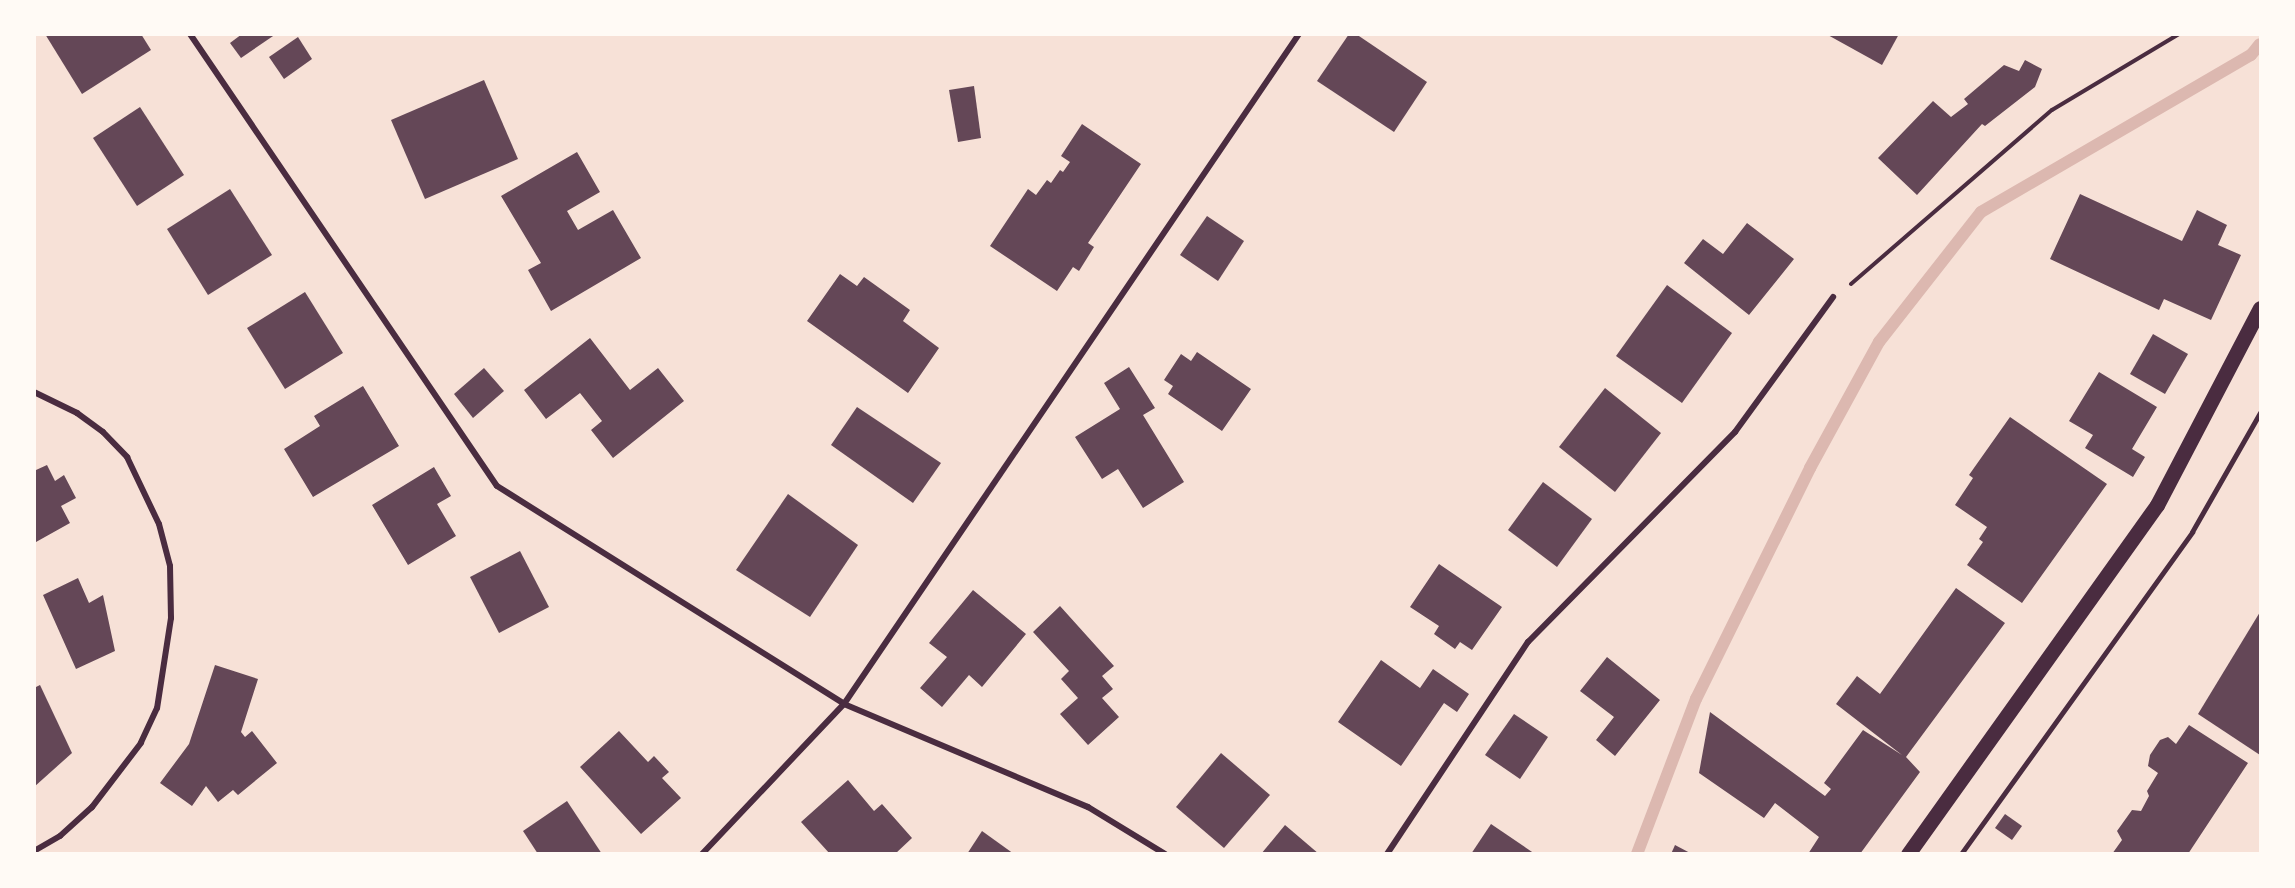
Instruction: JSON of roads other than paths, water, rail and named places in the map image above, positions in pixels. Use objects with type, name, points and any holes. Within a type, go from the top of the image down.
[{"type":"main road","points":[[1908,854],[2157,505],[2260,308]]},
{"type":"street","points":[[190,34],[497,486],[844,704],[1088,807],[1165,854]]},
{"type":"street","points":[[702,854],[844,704],[1299,34]]},
{"type":"street","points":[[1387,854],[1528,642],[1735,432],[1833,297]]},
{"type":"street","points":[[34,392],[77,413],[103,432],[127,457],[159,524],[170,566],[171,618],[157,708],[141,743],[92,807],[60,836],[34,851]]},
{"type":"lane","points":[[1961,854],[2192,532],[2260,413]]},
{"type":"waterway","points":[[1637,854],[1696,699],[1810,468],[1879,342],[1981,212],[2251,55],[2260,44]]}]
